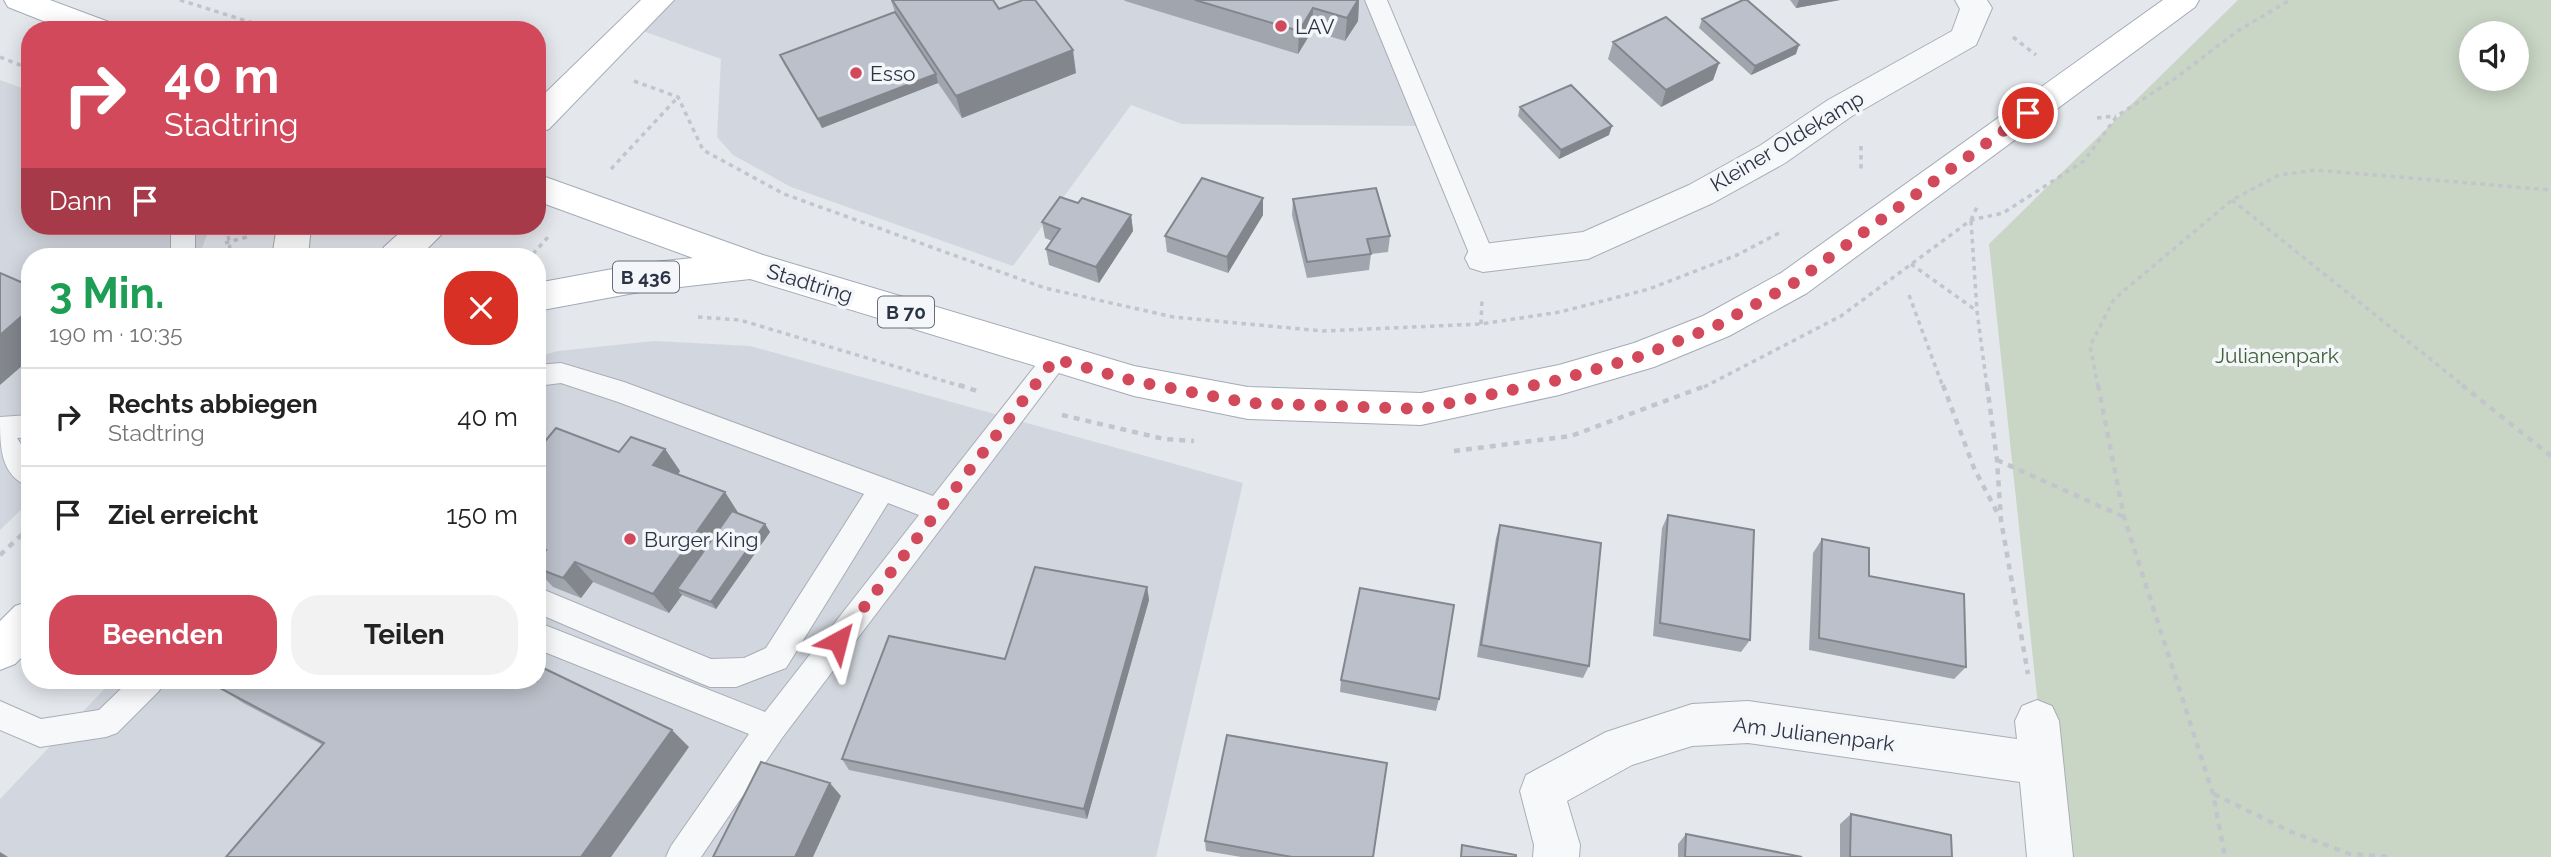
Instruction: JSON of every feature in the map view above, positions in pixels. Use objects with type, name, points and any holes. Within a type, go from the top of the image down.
[{"type":"main road","points":[[19,0],[75,21]]},
{"type":"main road","points":[[546,112],[659,0]]},
{"type":"main road","name":"Stadtring","points":[[546,190],[755,267],[1134,381],[1248,403],[1422,409],[1559,380],[1641,356],[1716,326],[1794,283],[2184,0]]},
{"type":"main road","points":[[406,248],[420,235]]},
{"type":"main road","name":"B 436","points":[[546,295],[645,277],[755,267]]},
{"type":"main road","points":[[0,650],[21,629]]},
{"type":"street","name":"Kleiner Oldekamp","points":[[1483,258],[1588,245],[1701,194],[1773,154],[1840,108],[1965,37],[1976,8],[1970,0]]},
{"type":"street","name":"Am Julianenpark","points":[[1556,857],[1557,845],[1542,792],[1622,747],[1692,725],[1748,722],[2039,742]]},
{"type":"street","points":[[2039,742],[2050,857]]},
{"type":"lane","points":[[1376,0],[1483,258]]},
{"type":"lane","points":[[682,857],[771,728],[1055,359]]},
{"type":"lane","points":[[549,375],[624,393],[939,510]]},
{"type":"lane","points":[[0,428],[21,427]]},
{"type":"lane","points":[[0,435],[21,468]]},
{"type":"lane","points":[[546,604],[710,673],[726,676],[751,672],[776,658],[882,489]]},
{"type":"lane","points":[[546,639],[771,728]]},
{"type":"lane","points":[[0,715],[40,733],[106,723],[141,689]]},
{"type":"path","points":[[180,0],[246,21]]},
{"type":"path","points":[[2039,742],[2001,520],[1997,460],[1977,311],[1971,220],[2003,213],[2084,161],[2117,116],[2177,77],[2236,32],[2290,0]]},
{"type":"path","points":[[2027,64],[2037,56]]},
{"type":"path","points":[[0,57],[21,65]]},
{"type":"path","points":[[678,97],[703,150],[784,194],[1045,288],[1173,317],[1323,331],[1481,324],[1560,312],[1649,289],[1737,255],[1793,226]]},
{"type":"path","points":[[2225,857],[2213,794],[2124,517],[2090,346],[2114,299],[2232,200],[2279,175],[2316,170],[2551,190]]},
{"type":"path","points":[[2232,200],[2551,456]]},
{"type":"path","points":[[1911,264],[1977,311]]},
{"type":"path","points":[[1909,295],[1974,468],[2001,520]]},
{"type":"path","points":[[1997,460],[2124,517]]},
{"type":"path","points":[[0,555],[21,535]]},
{"type":"path","points":[[2213,794],[2289,831],[2350,854],[2393,857]]},
{"type":"shaded area","points":[[659,0],[1375,0],[1423,126],[1182,124],[1131,105],[1013,266],[791,187],[733,155],[717,137],[721,59],[632,27]]},
{"type":"shaded area","points":[[0,80],[21,88],[21,235],[207,235],[202,248],[21,248],[21,510],[0,530]]},
{"type":"shaded area","points":[[654,341],[750,346],[1243,483],[1156,857],[0,857],[0,799],[104,689],[546,689],[546,354]]},
{"type":"green space","name":"Julianenpark","points":[[2238,0],[2551,0],[2551,857],[2054,857],[1989,244]]},
{"type":"building","points":[[892,0],[993,0],[999,9],[1023,0],[1035,0],[1073,50],[956,96]]},
{"type":"building","points":[[1195,0],[1358,0],[1347,18],[1313,8],[1299,31]]},
{"type":"building","points":[[1747,0],[1799,45],[1755,66],[1702,19]]},
{"type":"building","points":[[895,12],[936,74],[818,119],[780,55]]},
{"type":"building","points":[[1666,17],[1719,63],[1666,90],[1613,42]]},
{"type":"building","points":[[1571,85],[1612,126],[1561,150],[1520,107]]},
{"type":"building","points":[[1202,178],[1263,198],[1227,257],[1165,236]]},
{"type":"building","points":[[1376,188],[1390,236],[1367,239],[1371,254],[1307,262],[1293,199]]},
{"type":"building","points":[[1060,197],[1078,203],[1082,198],[1131,215],[1096,267],[1046,249],[1060,229],[1042,222]]},
{"type":"building","points":[[0,273],[21,282],[21,317],[0,335]]},
{"type":"building","name":"Burger King","points":[[556,428],[619,452],[631,437],[665,449],[653,465],[725,492],[653,594],[575,562],[563,578],[546,571],[546,440]]},
{"type":"building","points":[[732,511],[765,524],[711,602],[677,589]]},
{"type":"building","points":[[1668,515],[1754,530],[1750,640],[1660,623]]},
{"type":"building","points":[[1500,525],[1601,543],[1589,666],[1481,645]]},
{"type":"building","points":[[1822,539],[1869,548],[1869,576],[1964,594],[1966,667],[1819,638]]},
{"type":"building","points":[[1035,567],[1147,587],[1084,809],[842,759],[889,636],[1005,659]]},
{"type":"building","points":[[1360,588],[1454,605],[1439,699],[1341,680]]},
{"type":"building","points":[[546,669],[672,730],[581,857],[226,857],[324,743],[222,689],[546,689]]},
{"type":"building","points":[[1227,735],[1387,763],[1373,857],[1292,857],[1205,841]]},
{"type":"building","points":[[761,762],[830,783],[795,857],[713,857]]},
{"type":"building","points":[[1851,814],[1951,835],[1952,857],[1850,857]]},
{"type":"building","points":[[1686,834],[1802,857],[1685,857]]},
{"type":"building","points":[[1462,845],[1516,855],[1516,857],[1461,857]]},
{"type":"place","name":"LAV","points":[[1281,26]]},
{"type":"place","name":"Esso","points":[[856,73]]},
{"type":"place","name":"Burger King","points":[[630,539]]},
{"type":"route","points":[[838,641],[1055,359],[1134,381],[1248,403],[1422,409],[1559,380],[1641,356],[1716,326],[1794,283],[2028,113]]}]
